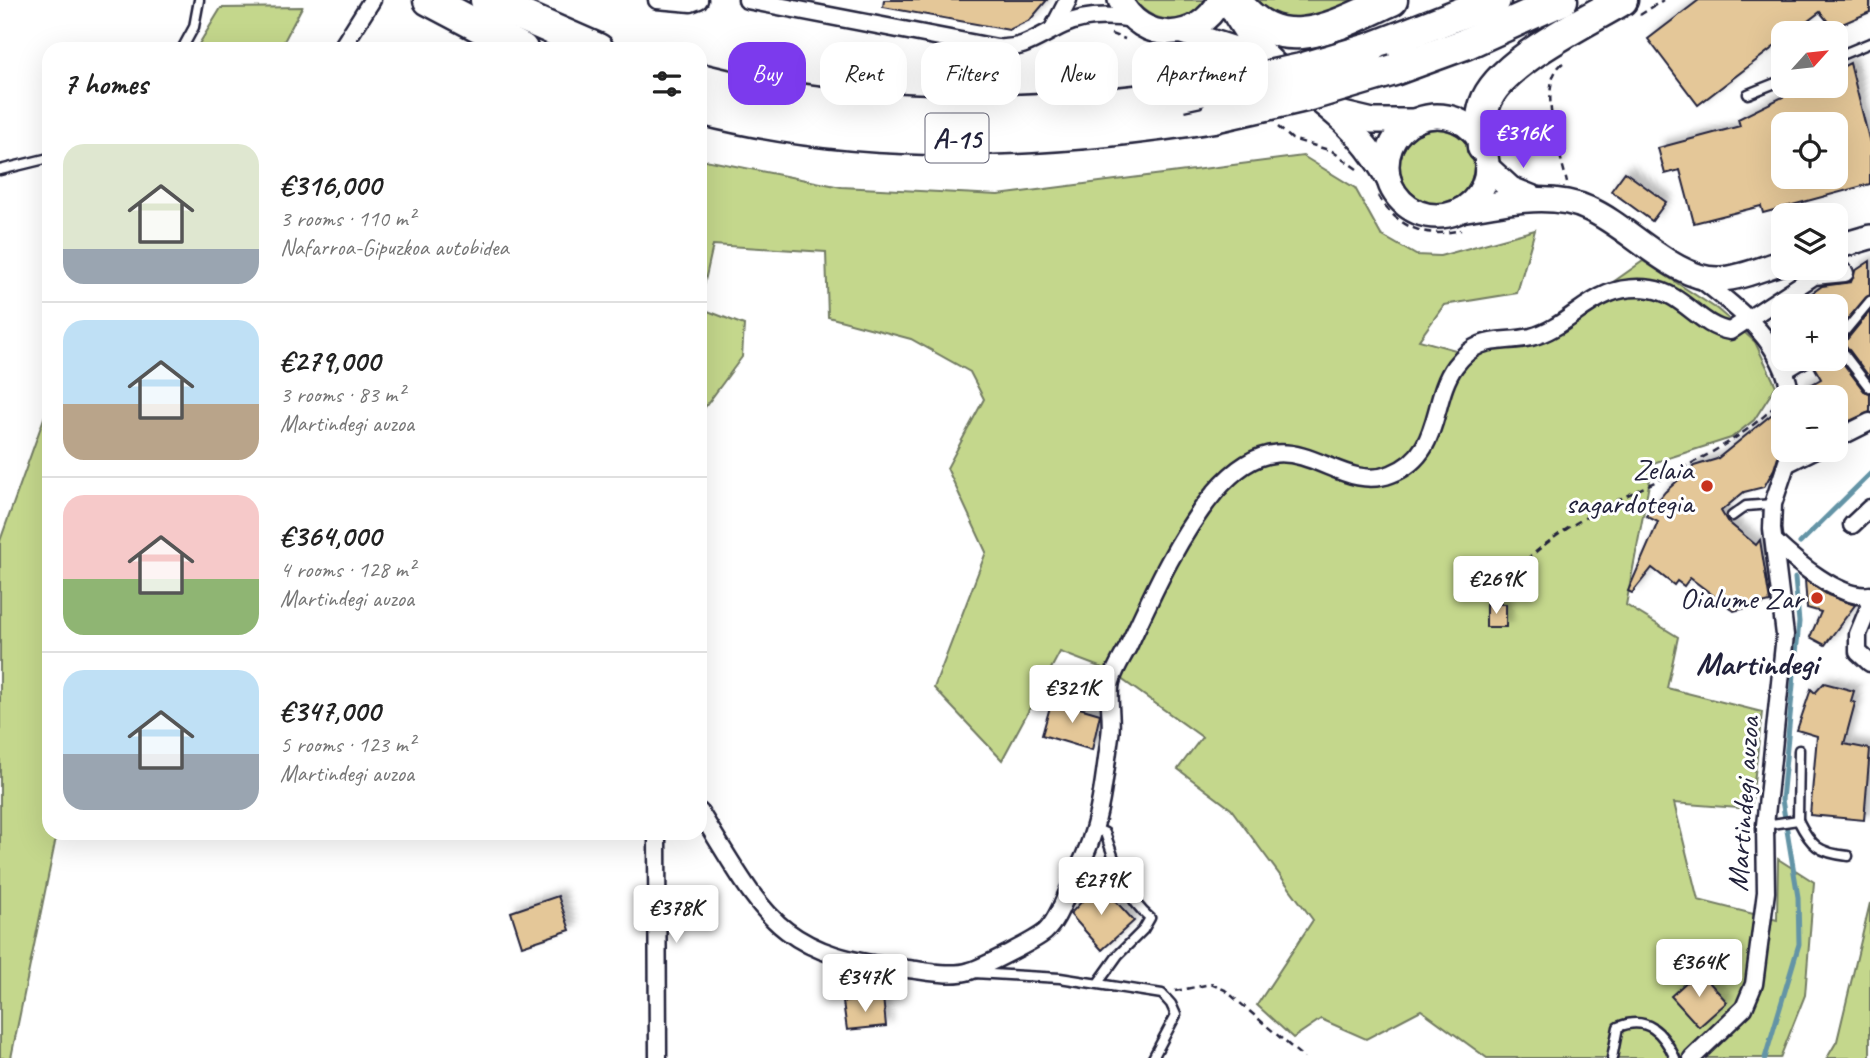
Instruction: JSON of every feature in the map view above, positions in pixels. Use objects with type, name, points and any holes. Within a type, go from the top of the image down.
[{"type":"highway","points":[[486,0],[582,42]]},
{"type":"highway","points":[[1235,0],[1255,20],[1293,34],[1320,32],[1392,0]]},
{"type":"highway","name":"A-15","points":[[707,80],[808,102],[891,109],[978,112],[1068,108],[1181,95],[1301,69],[1369,49],[1495,0]]},
{"type":"highway","name":"A-15","points":[[707,110],[803,128],[896,137],[979,139],[1069,135],[1214,117],[1310,95],[1394,70],[1465,44],[1562,0]]},
{"type":"highway","points":[[433,3],[508,42]]},
{"type":"highway","points":[[1485,157],[1482,120],[1485,103],[1493,87],[1517,65],[1626,11]]},
{"type":"main road","points":[[1182,32],[1205,21],[1220,0]]},
{"type":"main road","points":[[1228,0],[1249,38],[1275,68],[1329,110],[1364,142],[1401,199],[1418,212],[1433,216],[1543,200],[1572,203],[1601,215],[1693,274],[1736,280],[1771,267]]},
{"type":"main road","points":[[1126,9],[1161,33],[1182,32],[1238,50],[1275,68]]},
{"type":"main road","points":[[1329,110],[1373,121],[1416,121],[1448,117],[1475,133],[1485,157],[1511,189],[1543,200]]},
{"type":"main road","points":[[1390,180],[1390,152],[1405,128],[1416,121]]},
{"type":"main road","points":[[1461,210],[1480,192],[1485,157]]},
{"type":"main road","points":[[1848,243],[1870,237]]},
{"type":"street","points":[[345,42],[372,0]]},
{"type":"street","points":[[657,0],[691,4],[699,0]]},
{"type":"street","points":[[747,0],[997,48],[1027,45],[1056,25],[1084,0]]},
{"type":"street","points":[[1056,25],[1068,0]]},
{"type":"street","points":[[1056,25],[1126,9]]},
{"type":"street","points":[[1693,274],[1748,317],[1771,345],[1786,374],[1788,385]]},
{"type":"street","points":[[1736,280],[1748,317]]},
{"type":"street","points":[[707,824],[752,898],[786,933],[821,953],[871,965],[967,972],[1045,932],[1060,909],[1094,828],[1112,727],[1111,683],[1140,621],[1194,521],[1234,472],[1257,458],[1278,454],[1307,456],[1370,478],[1391,475],[1412,461],[1426,443],[1440,410],[1445,381],[1458,362],[1474,348],[1497,338],[1531,337],[1602,296],[1626,289],[1665,293],[1689,305],[1712,328],[1730,331],[1808,280]]},
{"type":"street","points":[[1848,434],[1868,425]]},
{"type":"street","name":"Martindegi auzoa","points":[[1692,1058],[1744,1008],[1754,984],[1766,892],[1785,635],[1774,541],[1773,504],[1789,462]]},
{"type":"street","points":[[1852,525],[1870,508]]},
{"type":"street","points":[[1774,541],[1795,562],[1821,578],[1859,596],[1870,595]]},
{"type":"street","points":[[1870,605],[1858,634],[1858,652],[1870,663]]},
{"type":"street","points":[[657,840],[658,1058]]},
{"type":"lane","points":[[186,42],[194,27],[199,0]]},
{"type":"lane","points":[[1848,52],[1870,43]]},
{"type":"lane","points":[[1748,94],[1771,84]]},
{"type":"lane","points":[[0,170],[42,160]]},
{"type":"lane","points":[[1848,328],[1870,301]]},
{"type":"lane","points":[[1848,359],[1869,387]]},
{"type":"lane","points":[[1786,374],[1791,371]]},
{"type":"lane","points":[[1732,516],[1746,506],[1773,504]]},
{"type":"lane","points":[[1800,751],[1796,820],[1809,841],[1829,854],[1848,856]]},
{"type":"lane","points":[[1771,825],[1796,820]]},
{"type":"lane","points":[[1094,828],[1105,833],[1127,890],[1137,907],[1150,918],[1098,983]]},
{"type":"lane","points":[[967,972],[1098,983],[1162,994],[1176,1015],[1153,1058]]},
{"type":"lane","points":[[1612,1058],[1618,1027],[1633,1021],[1652,1026],[1675,1058]]},
{"type":"path","points":[[1626,11],[1663,0]]},
{"type":"path","points":[[1565,62],[1557,67],[1550,83],[1556,142],[1572,203]]},
{"type":"path","points":[[1495,597],[1515,569],[1575,522],[1611,501],[1719,450],[1742,435],[1771,409]]},
{"type":"path","points":[[1162,994],[1211,984],[1225,990],[1304,1058]]},
{"type":"green space","points":[[1135,0],[1205,0],[1190,15],[1171,20],[1151,14]]},
{"type":"green space","points":[[1251,0],[1365,0],[1321,14],[1292,18],[1277,16]]},
{"type":"green space","points":[[302,7],[284,42],[200,42],[221,8]]},
{"type":"green space","points":[[1437,129],[1451,132],[1463,140],[1471,152],[1474,166],[1471,180],[1463,192],[1451,200],[1437,203],[1423,200],[1411,192],[1403,180],[1400,166],[1403,152],[1411,140],[1423,132]]},
{"type":"green space","points":[[1303,156],[1355,188],[1381,235],[1416,255],[1440,256],[1535,230],[1517,293],[1444,305],[1419,340],[1477,356],[1495,347],[1530,346],[1567,326],[1599,292],[1643,261],[1717,309],[1755,342],[1776,385],[1771,385],[1771,394],[1754,420],[1731,438],[1653,463],[1626,605],[1678,637],[1667,688],[1762,712],[1751,809],[1674,803],[1698,900],[1777,920],[1778,859],[1814,882],[1805,995],[1780,1058],[1487,1058],[1421,1010],[1366,1039],[1321,1019],[1293,1038],[1257,1005],[1313,920],[1231,809],[1178,769],[1202,737],[1110,671],[1060,652],[1002,760],[934,688],[986,552],[947,468],[984,399],[970,372],[911,339],[828,317],[826,252],[713,245],[707,272],[707,160],[841,187],[998,195]]},
{"type":"green space","points":[[707,311],[744,325],[742,357],[707,404]]},
{"type":"green space","points":[[42,424],[42,840],[56,840],[11,1058],[0,1058],[0,541]]},
{"type":"green space","points":[[1870,903],[1870,1058],[1827,1058],[1837,1041]]},
{"type":"building","points":[[884,0],[1047,0],[1030,20],[1009,30],[883,7]]},
{"type":"building","points":[[1699,0],[1870,0],[1870,12],[1848,22],[1827,21],[1820,12],[1808,21],[1771,21],[1771,49],[1698,105],[1648,39]]},
{"type":"building","points":[[1850,63],[1870,143],[1870,184],[1800,203],[1771,203],[1771,211],[1763,213],[1761,206],[1694,223],[1680,170],[1665,174],[1658,148],[1740,126],[1738,119],[1781,98],[1848,98]]},
{"type":"building","points":[[1625,172],[1666,202],[1652,221],[1611,191]]},
{"type":"building","points":[[1870,261],[1870,295],[1848,319],[1848,294],[1811,294],[1822,286],[1851,282],[1855,271]]},
{"type":"building","points":[[1870,311],[1870,378],[1848,348],[1848,338]]},
{"type":"building","points":[[1848,370],[1864,391],[1870,393],[1870,412],[1848,422],[1848,385],[1810,385],[1821,379],[1816,371]]},
{"type":"building","points":[[1771,415],[1771,462],[1776,462],[1774,469],[1764,487],[1744,492],[1721,511],[1727,521],[1756,545],[1760,540],[1770,602],[1734,611],[1690,578],[1684,586],[1677,581],[1674,585],[1652,568],[1632,593],[1628,591],[1658,522],[1646,516],[1665,492],[1694,466],[1717,459]]},
{"type":"building","points":[[1805,580],[1828,595],[1855,605],[1825,645],[1810,637],[1821,612],[1807,608]]},
{"type":"building","points":[[1486,604],[1506,604],[1506,627],[1486,627]]},
{"type":"building","points":[[1824,683],[1854,691],[1851,701],[1855,703],[1844,744],[1870,749],[1864,820],[1810,815],[1817,736],[1797,730],[1811,689],[1815,693]]},
{"type":"building","points":[[1052,700],[1100,714],[1092,750],[1042,735]]},
{"type":"building","points":[[1099,883],[1134,921],[1102,950],[1070,914]]},
{"type":"building","points":[[558,896],[570,930],[522,946],[511,912]]},
{"type":"building","points":[[1699,971],[1727,1002],[1699,1027],[1671,996]]},
{"type":"building","points":[[883,997],[886,1026],[847,1030],[843,1002]]},
{"type":"waterway","points":[[1800,543],[1870,474]]},
{"type":"waterway","points":[[1765,1058],[1799,944],[1798,897],[1782,800],[1799,622],[1795,578]]},
{"type":"place","name":"Zelaia sagardotegia","points":[[1707,486]]},
{"type":"place","name":"Oialume Zar","points":[[1817,598]]},
{"type":"district","name":"Martindegi","points":[[1757,663]]}]
